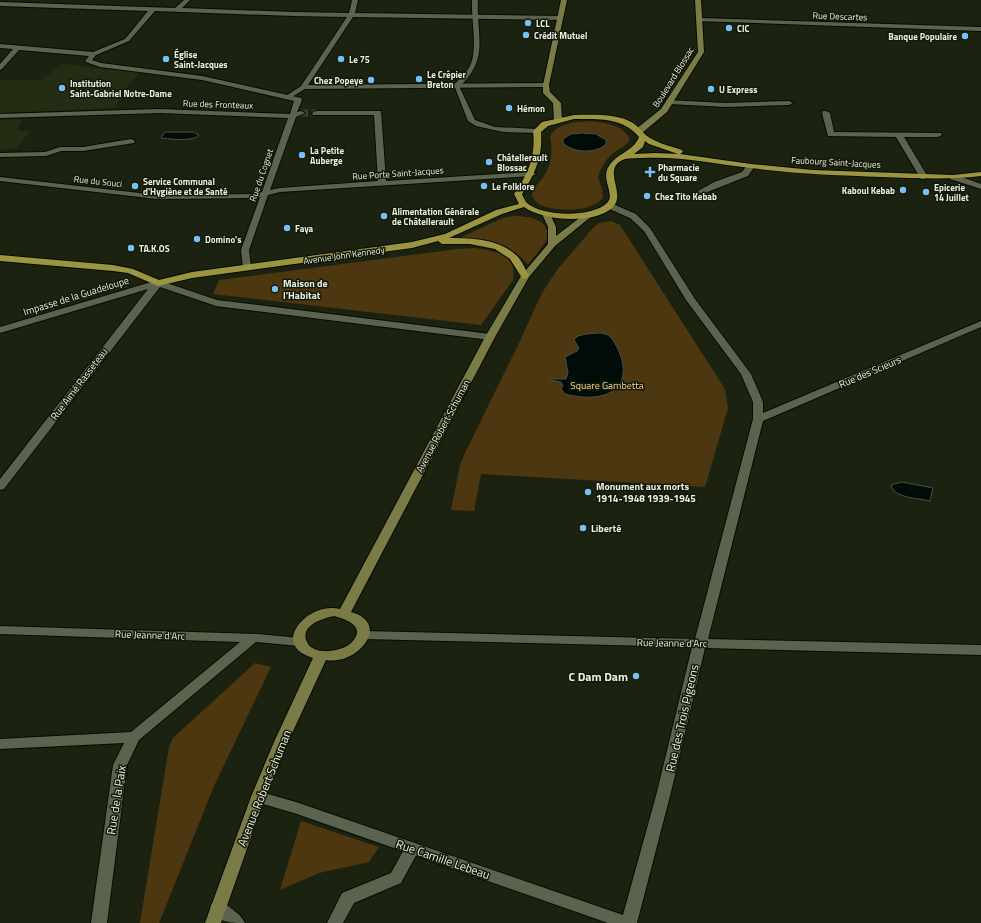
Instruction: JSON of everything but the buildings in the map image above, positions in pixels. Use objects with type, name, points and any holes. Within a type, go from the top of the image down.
[{"type":"main road","points":[[558,120],[557,103],[547,93],[546,85],[564,0]]},
{"type":"main road","name":"Boulevard Blossac","points":[[641,134],[669,102],[701,52],[698,0]]},
{"type":"main road","name":"Faubourg Saint-Jacques","points":[[537,131],[545,124],[558,120],[574,117],[606,118],[628,124],[641,134],[662,146],[691,157]]},
{"type":"main road","points":[[537,131],[538,152],[532,174],[518,194],[519,200],[523,206],[534,211],[562,216],[589,215],[610,206],[614,199],[615,193],[609,172],[613,165],[640,145],[641,134]]},
{"type":"main road","name":"Faubourg Saint-Jacques","points":[[622,158],[655,155],[691,157],[750,166],[813,172],[924,177],[953,177],[981,174]]},
{"type":"main road","name":"Avenue John Kennedy","points":[[158,283],[192,275],[412,246],[448,236],[499,212],[523,206]]},
{"type":"main road","points":[[546,214],[552,227],[552,244]]},
{"type":"main road","name":"Avenue Robert Schuman","points":[[344,613],[490,337],[525,276],[552,244],[589,215]]},
{"type":"main road","points":[[433,241],[478,243],[495,247],[512,257],[525,276]]},
{"type":"main road","points":[[0,258],[113,268],[130,271],[158,283]]},
{"type":"main road","points":[[334,612],[344,613],[360,622],[364,628],[364,636],[353,650],[332,657],[321,656],[304,648],[300,642],[299,635],[301,628],[306,622],[314,617],[334,612]]},
{"type":"main road","name":"Avenue Robert Schuman","points":[[216,916],[258,797],[281,742],[321,656]]},
{"type":"street","points":[[177,10],[187,0]]},
{"type":"street","points":[[153,10],[127,40],[94,54],[88,61],[100,65],[202,78],[288,97],[302,87],[352,14],[355,0]]},
{"type":"street","points":[[475,0],[473,16],[476,58],[473,65],[457,88],[472,121],[483,127],[537,131]]},
{"type":"street","points":[[0,4],[294,14],[560,18]]},
{"type":"street","name":"Rue Descartes","points":[[699,20],[981,29]]},
{"type":"street","points":[[0,46],[94,54]]},
{"type":"street","points":[[0,68],[18,47]]},
{"type":"street","points":[[302,87],[546,85]]},
{"type":"street","name":"Rue du Cognet","points":[[247,267],[245,250],[298,100],[288,97]]},
{"type":"street","points":[[669,102],[726,105],[789,103]]},
{"type":"street","name":"Rue des Fronteaux","points":[[0,116],[146,111],[292,116],[302,113]]},
{"type":"street","points":[[316,113],[378,113],[382,184]]},
{"type":"street","points":[[826,113],[831,134],[938,135]]},
{"type":"street","points":[[899,135],[924,177]]},
{"type":"street","points":[[0,155],[46,154],[60,150],[131,141]]},
{"type":"street","points":[[702,191],[745,174],[750,166]]},
{"type":"street","name":"Rue Porte Saint-Jacques","points":[[265,194],[280,190],[532,174]]},
{"type":"street","points":[[953,177],[981,187]]},
{"type":"street","name":"Rue du Souci","points":[[0,180],[157,197],[253,196],[265,194]]},
{"type":"street","points":[[610,206],[633,216],[647,230],[691,300],[746,374],[754,388],[758,402],[758,419]]},
{"type":"street","points":[[158,283],[216,303],[490,337]]},
{"type":"street","name":"Impasse de la Guadeloupe","points":[[0,330],[158,283]]},
{"type":"street","name":"Rue Aimé Rasseteau","points":[[0,487],[137,308],[158,283]]},
{"type":"street","name":"Rue des Scieurs","points":[[758,419],[981,324]]},
{"type":"street","name":"Rue des Trois Pigeons","points":[[628,923],[664,792],[700,643],[758,419]]},
{"type":"street","name":"Rue Jeanne d'Arc","points":[[0,630],[253,638],[300,642]]},
{"type":"street","name":"Rue Jeanne d'Arc","points":[[364,636],[981,650]]},
{"type":"street","name":"Rue de la Paix","points":[[99,923],[120,765],[134,737],[253,638]]},
{"type":"street","points":[[0,744],[134,737]]},
{"type":"street","name":"Rue Camille Lebeau","points":[[258,797],[299,809],[628,923]]},
{"type":"street","points":[[335,923],[348,898],[396,878],[412,848]]},
{"type":"street","points":[[216,916],[237,923]]},
{"type":"shaded area","name":"Institution Saint-Gabriel Notre-Dame","points":[[62,64],[140,72],[122,92],[115,108],[0,113],[0,80],[41,80]]},
{"type":"shaded area","points":[[22,119],[17,131],[30,131],[16,149],[0,149],[0,120]]},
{"type":"shaded area","points":[[165,132],[193,132],[199,135],[192,139],[161,138]]},
{"type":"shaded area","points":[[571,134],[596,134],[606,140],[606,144],[591,151],[584,151],[572,149],[563,143],[563,139]]},
{"type":"shaded area","points":[[600,333],[609,336],[617,347],[622,362],[623,374],[620,384],[613,391],[604,395],[579,397],[565,394],[561,389],[563,385],[561,382],[550,380],[566,379],[568,373],[565,357],[577,351],[579,348],[574,340],[578,336]]},
{"type":"shaded area","points":[[902,482],[933,488],[930,501],[907,497],[896,493],[891,485]]},
{"type":"green space","points":[[589,121],[618,127],[627,134],[630,139],[625,146],[610,156],[600,170],[598,177],[603,198],[590,207],[567,210],[551,208],[539,204],[532,197],[532,194],[534,188],[544,176],[549,166],[552,152],[550,136],[558,128],[567,124]]},
{"type":"green space","points":[[513,216],[537,220],[542,223],[547,232],[547,238],[544,244],[528,264],[520,256],[496,243],[457,239],[503,218]]},
{"type":"green space","name":"Square Gambetta","points":[[611,221],[620,225],[725,389],[728,408],[705,487],[481,474],[474,511],[451,510],[460,465],[464,455],[542,293],[557,270],[592,229],[599,223]]},
{"type":"green space","points":[[474,248],[489,250],[502,255],[508,259],[513,271],[513,280],[481,325],[213,294],[219,280]]},
{"type":"green space","points":[[255,663],[271,667],[214,786],[159,923],[140,923],[169,747],[173,738]]},
{"type":"green space","points":[[301,821],[379,847],[369,862],[319,873],[280,890]]},
{"type":"tunnel","points":[[301,113],[316,113]]},
{"type":"place","name":"LCL","points":[[528,23]]},
{"type":"place","name":"CIC","points":[[729,28]]},
{"type":"place","name":"Crédit Mutuel","points":[[526,35]]},
{"type":"place","name":"Banque Populaire","points":[[965,36]]},
{"type":"place","name":"Église Saint-Jacques","points":[[166,59]]},
{"type":"place","name":"Le 75","points":[[341,59]]},
{"type":"place","name":"Le Crêpier Breton","points":[[419,79]]},
{"type":"place","name":"Chez Popeye","points":[[371,80]]},
{"type":"place","name":"Institution Saint-Gabriel Notre-Dame","points":[[62,88]]},
{"type":"place","name":"U Express","points":[[711,89]]},
{"type":"place","name":"Hémon","points":[[509,108]]},
{"type":"place","name":"La Petite Auberge","points":[[302,155]]},
{"type":"place","name":"Châtellerault Blossac","points":[[489,162]]},
{"type":"place","name":"Pharmacie du Square","points":[[650,172]]},
{"type":"place","name":"Service Communal d'Hygiène et de Santé","points":[[135,186]]},
{"type":"place","name":"Le Folklore","points":[[484,186]]},
{"type":"place","name":"Kaboul Kebab","points":[[903,190]]},
{"type":"place","name":"Epicerie 14 Juillet","points":[[926,192]]},
{"type":"place","name":"Chez Tito Kebab","points":[[647,196]]},
{"type":"place","name":"Alimentation Générale de Châtellerault","points":[[384,216]]},
{"type":"place","name":"Faya","points":[[287,228]]},
{"type":"place","name":"Domino's","points":[[197,239]]},
{"type":"place","name":"TA.K.OS","points":[[131,248]]},
{"type":"place","name":"Maison de l'Habitat","points":[[275,289]]},
{"type":"place","name":"Monument aux morts 1914-1948 1939-1945","points":[[588,492]]},
{"type":"place","name":"Liberté","points":[[583,528]]},
{"type":"place","name":"C Dam Dam","points":[[636,676]]}]
